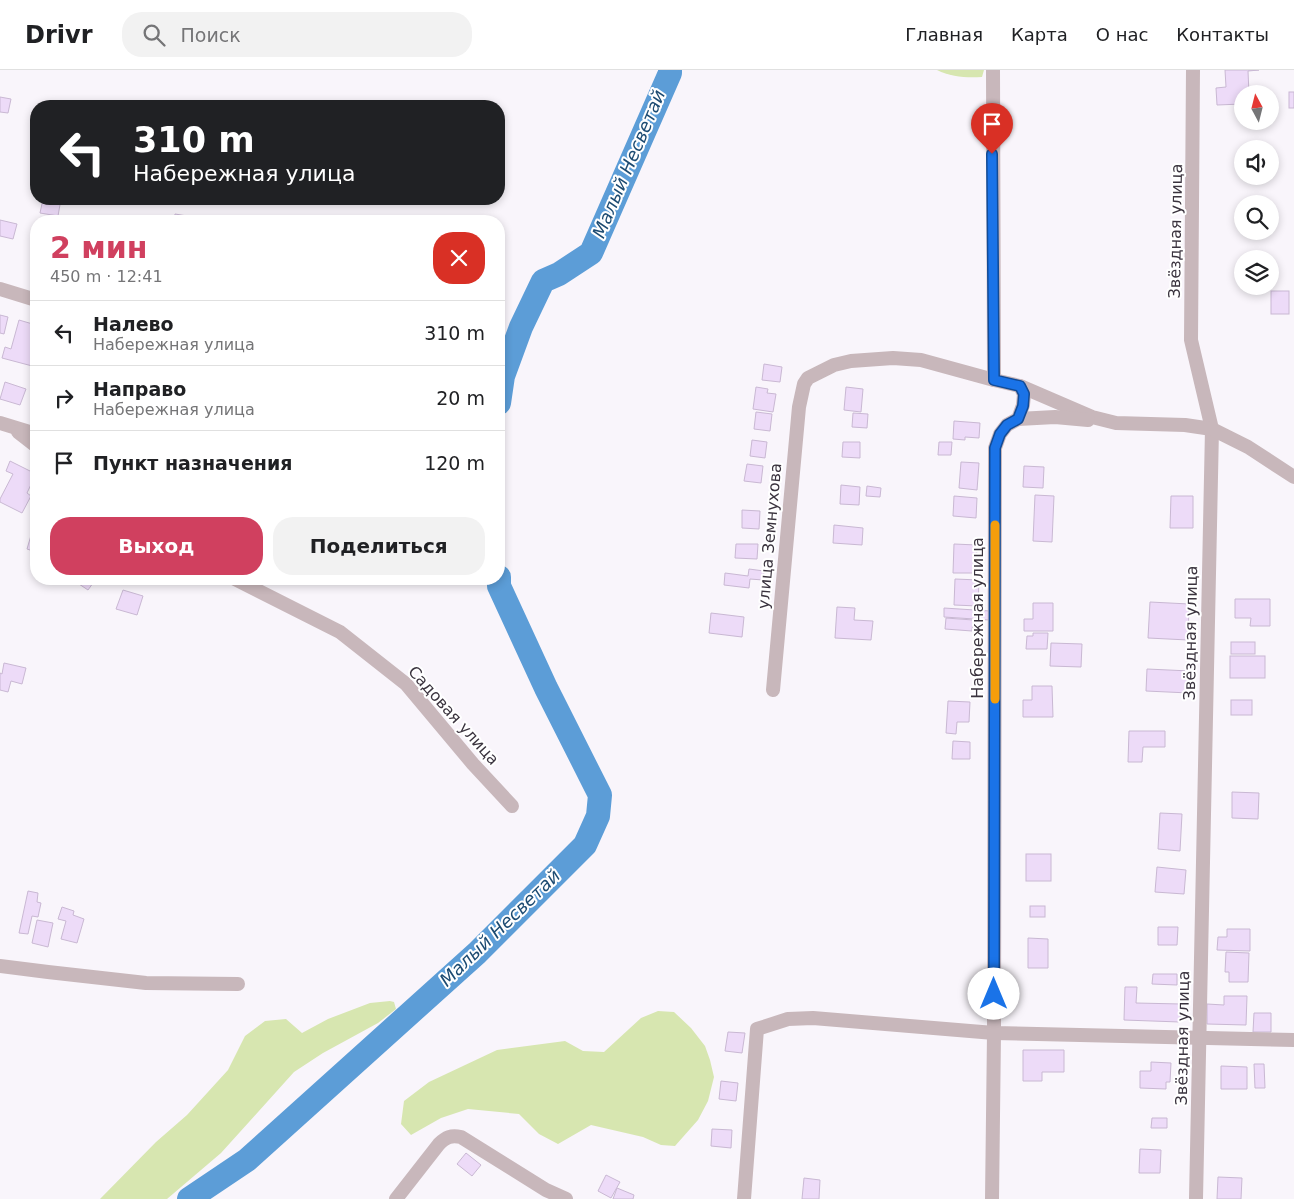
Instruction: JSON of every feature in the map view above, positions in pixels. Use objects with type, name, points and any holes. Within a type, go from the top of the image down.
[{"type":"street","points":[[993,70],[994,380],[1020,386],[1092,417],[1116,423]]},
{"type":"street","name":"Звёздная улица","points":[[1193,70],[1191,340],[1212,429],[1196,1199]]},
{"type":"street","points":[[0,289],[30,298]]},
{"type":"street","name":"улица Земнухова","points":[[773,690],[799,407],[804,384],[808,378],[834,365],[851,361],[893,358],[921,360],[994,380]]},
{"type":"street","points":[[1020,386],[1024,394],[1023,406],[1018,419],[1055,417],[1116,423],[1185,425],[1212,429],[1248,447],[1294,477]]},
{"type":"street","name":"Набережная улица","points":[[992,1199],[995,448],[1000,434],[1007,425],[1018,419]]},
{"type":"street","points":[[6,425],[30,432]]},
{"type":"street","points":[[6,425],[30,442]]},
{"type":"street","name":"Садовая улица","points":[[247,585],[340,632],[406,684],[473,764],[512,806]]},
{"type":"street","points":[[0,966],[146,983],[238,984]]},
{"type":"street","points":[[744,1199],[757,1029],[788,1019],[813,1018],[994,1033],[1294,1040]]},
{"type":"street","points":[[396,1199],[439,1144],[445,1138],[454,1136],[461,1137],[546,1190],[566,1199]]},
{"type":"green space","points":[[937,70],[984,70],[982,77],[971,77],[953,76]]},
{"type":"green space","points":[[394,1002],[396,1009],[378,1023],[323,1053],[294,1072],[221,1153],[167,1199],[100,1199],[156,1142],[187,1115],[228,1070],[245,1036],[265,1021],[286,1019],[302,1033],[328,1019],[370,1003]]},
{"type":"green space","points":[[658,1011],[674,1012],[691,1028],[705,1046],[714,1077],[708,1101],[698,1120],[675,1146],[661,1145],[643,1137],[591,1125],[558,1144],[539,1134],[519,1114],[468,1109],[441,1118],[411,1135],[401,1124],[404,1101],[429,1082],[497,1050],[565,1041],[583,1051],[604,1052],[641,1018]]},
{"type":"building","points":[[1225,70],[1259,70],[1248,71],[1249,85],[1234,85],[1234,104],[1217,105],[1216,88],[1226,87]]},
{"type":"building","points":[[1289,92],[1294,92],[1294,108],[1289,108]]},
{"type":"building","points":[[0,97],[11,99],[8,113],[0,112]]},
{"type":"building","points":[[42,205],[60,205],[58,215],[40,213]]},
{"type":"building","points":[[0,220],[17,224],[13,239],[0,236]]},
{"type":"building","points":[[1279,291],[1289,291],[1289,314],[1271,314],[1271,295],[1279,295]]},
{"type":"building","points":[[0,315],[8,317],[4,334],[0,333]]},
{"type":"building","points":[[19,320],[30,323],[30,365],[2,358],[5,347],[11,349]]},
{"type":"building","points":[[764,364],[782,367],[780,382],[762,380]]},
{"type":"building","points":[[5,382],[26,389],[20,405],[0,399]]},
{"type":"building","points":[[756,387],[768,389],[767,393],[776,394],[773,412],[753,409]]},
{"type":"building","points":[[846,387],[863,389],[861,412],[844,410]]},
{"type":"building","points":[[756,412],[772,414],[770,431],[754,429]]},
{"type":"building","points":[[853,413],[868,414],[867,428],[852,427]]},
{"type":"building","points":[[954,421],[980,423],[979,438],[965,437],[965,440],[953,439]]},
{"type":"building","points":[[752,440],[767,442],[765,458],[750,456]]},
{"type":"building","points":[[843,442],[860,442],[860,458],[842,457]]},
{"type":"building","points":[[939,442],[952,442],[951,455],[938,455]]},
{"type":"building","points":[[10,461],[30,471],[30,487],[27,493],[30,498],[22,513],[0,502],[13,474],[6,471]]},
{"type":"building","points":[[961,462],[979,463],[977,490],[959,488]]},
{"type":"building","points":[[747,464],[763,466],[761,483],[744,481]]},
{"type":"building","points":[[1024,466],[1044,467],[1043,488],[1023,487]]},
{"type":"building","points":[[841,485],[860,487],[859,505],[840,504]]},
{"type":"building","points":[[867,486],[881,488],[880,497],[866,496]]},
{"type":"building","points":[[1035,495],[1054,496],[1052,542],[1033,541]]},
{"type":"building","points":[[954,496],[977,498],[976,518],[953,516]]},
{"type":"building","points":[[1171,496],[1193,496],[1193,528],[1170,528]]},
{"type":"building","points":[[742,510],[760,511],[759,529],[742,528]]},
{"type":"building","points":[[834,525],[863,528],[862,545],[833,543]]},
{"type":"building","points":[[30,539],[30,550],[27,549]]},
{"type":"building","points":[[736,544],[758,544],[757,559],[735,558]]},
{"type":"building","points":[[954,544],[977,545],[976,573],[953,573]]},
{"type":"building","points":[[749,569],[764,571],[763,580],[750,579],[749,588],[724,585],[725,573],[748,576]]},
{"type":"building","points":[[955,579],[979,580],[978,606],[954,605]]},
{"type":"building","points":[[80,585],[92,585],[88,590]]},
{"type":"building","points":[[123,590],[143,596],[137,615],[116,609]]},
{"type":"building","points":[[1235,599],[1270,599],[1270,626],[1250,626],[1251,618],[1235,618]]},
{"type":"building","points":[[1150,602],[1189,604],[1188,640],[1148,638]]},
{"type":"building","points":[[1033,603],[1053,603],[1053,631],[1024,631],[1024,619],[1033,619]]},
{"type":"building","points":[[837,607],[855,608],[854,620],[873,621],[871,640],[835,638]]},
{"type":"building","points":[[944,608],[990,611],[989,620],[944,617]]},
{"type":"building","points":[[711,613],[744,617],[742,637],[709,633]]},
{"type":"building","points":[[946,618],[973,620],[972,631],[945,629]]},
{"type":"building","points":[[1033,633],[1048,633],[1047,649],[1026,649],[1027,636],[1033,636]]},
{"type":"building","points":[[1231,642],[1255,642],[1255,654],[1231,654]]},
{"type":"building","points":[[1051,643],[1082,644],[1081,667],[1050,666]]},
{"type":"building","points":[[1230,656],[1265,656],[1265,678],[1230,678]]},
{"type":"building","points":[[4,663],[26,668],[22,684],[11,681],[8,692],[0,690],[0,673],[2,674]]},
{"type":"building","points":[[1147,669],[1190,671],[1189,693],[1146,691]]},
{"type":"building","points":[[1032,686],[1052,686],[1053,717],[1023,717],[1023,700],[1032,700]]},
{"type":"building","points":[[1231,700],[1252,700],[1252,715],[1231,715]]},
{"type":"building","points":[[948,701],[970,702],[969,722],[957,722],[956,734],[946,733]]},
{"type":"building","points":[[1129,731],[1165,731],[1165,747],[1143,747],[1142,762],[1128,762]]},
{"type":"building","points":[[953,741],[970,742],[970,759],[952,759]]},
{"type":"building","points":[[1232,792],[1259,793],[1258,819],[1232,818]]},
{"type":"building","points":[[1160,813],[1182,814],[1180,851],[1158,849]]},
{"type":"building","points":[[1026,854],[1051,854],[1051,881],[1026,881]]},
{"type":"building","points":[[1157,867],[1186,870],[1184,894],[1155,892]]},
{"type":"building","points":[[28,891],[38,893],[37,902],[41,903],[38,917],[32,916],[28,934],[19,933]]},
{"type":"building","points":[[1030,906],[1045,906],[1045,917],[1030,917]]},
{"type":"building","points":[[62,907],[74,911],[73,915],[84,919],[77,943],[61,939],[66,921],[58,919]]},
{"type":"building","points":[[37,920],[53,923],[48,947],[32,943]]},
{"type":"building","points":[[1158,927],[1178,927],[1177,945],[1158,945]]},
{"type":"building","points":[[1227,929],[1250,929],[1250,951],[1217,950],[1218,937],[1227,937]]},
{"type":"building","points":[[1028,938],[1048,939],[1048,968],[1028,968]]},
{"type":"building","points":[[1226,952],[1249,953],[1248,982],[1229,982],[1229,972],[1225,972]]},
{"type":"building","points":[[1153,974],[1177,974],[1177,985],[1152,984]]},
{"type":"building","points":[[1125,987],[1137,987],[1136,1003],[1181,1004],[1180,1022],[1124,1020]]},
{"type":"building","points":[[1224,996],[1247,996],[1246,1025],[1207,1024],[1207,1004],[1224,1005]]},
{"type":"building","points":[[1254,1013],[1271,1013],[1271,1032],[1253,1032]]},
{"type":"building","points":[[728,1032],[745,1033],[742,1053],[725,1051]]},
{"type":"building","points":[[1023,1050],[1064,1050],[1064,1072],[1042,1072],[1042,1081],[1023,1081]]},
{"type":"building","points":[[1151,1062],[1171,1063],[1170,1082],[1166,1082],[1166,1089],[1140,1088],[1140,1071],[1151,1071]]},
{"type":"building","points":[[1254,1064],[1264,1064],[1265,1088],[1255,1088]]},
{"type":"building","points":[[1221,1066],[1247,1067],[1247,1089],[1221,1089]]},
{"type":"building","points":[[721,1081],[738,1083],[736,1101],[719,1099]]},
{"type":"building","points":[[1152,1118],[1167,1118],[1167,1128],[1151,1128]]},
{"type":"building","points":[[712,1129],[732,1130],[731,1148],[711,1146]]},
{"type":"building","points":[[1140,1149],[1161,1150],[1160,1173],[1139,1173]]},
{"type":"building","points":[[466,1153],[481,1165],[472,1176],[457,1164]]},
{"type":"building","points":[[606,1175],[620,1182],[611,1198],[598,1191]]},
{"type":"building","points":[[1218,1177],[1242,1178],[1241,1199],[1217,1199]]},
{"type":"building","points":[[804,1178],[820,1180],[819,1199],[802,1199]]},
{"type":"building","points":[[617,1188],[634,1195],[633,1199],[613,1199]]},
{"type":"waterway","name":"Малый Несветай","points":[[505,371],[521,327],[543,281],[559,274],[591,253],[670,70]]},
{"type":"waterway","name":"Малый Несветай","points":[[189,1199],[247,1160],[477,953],[585,845],[598,816],[600,795],[546,688],[499,585]]},
{"type":"slow traffic","points":[[995,525],[995,699]]},
{"type":"route","points":[[992,154],[994,380],[1020,386],[1024,394],[1023,406],[1018,419],[1007,425],[1000,434],[995,448],[994,994]]}]
